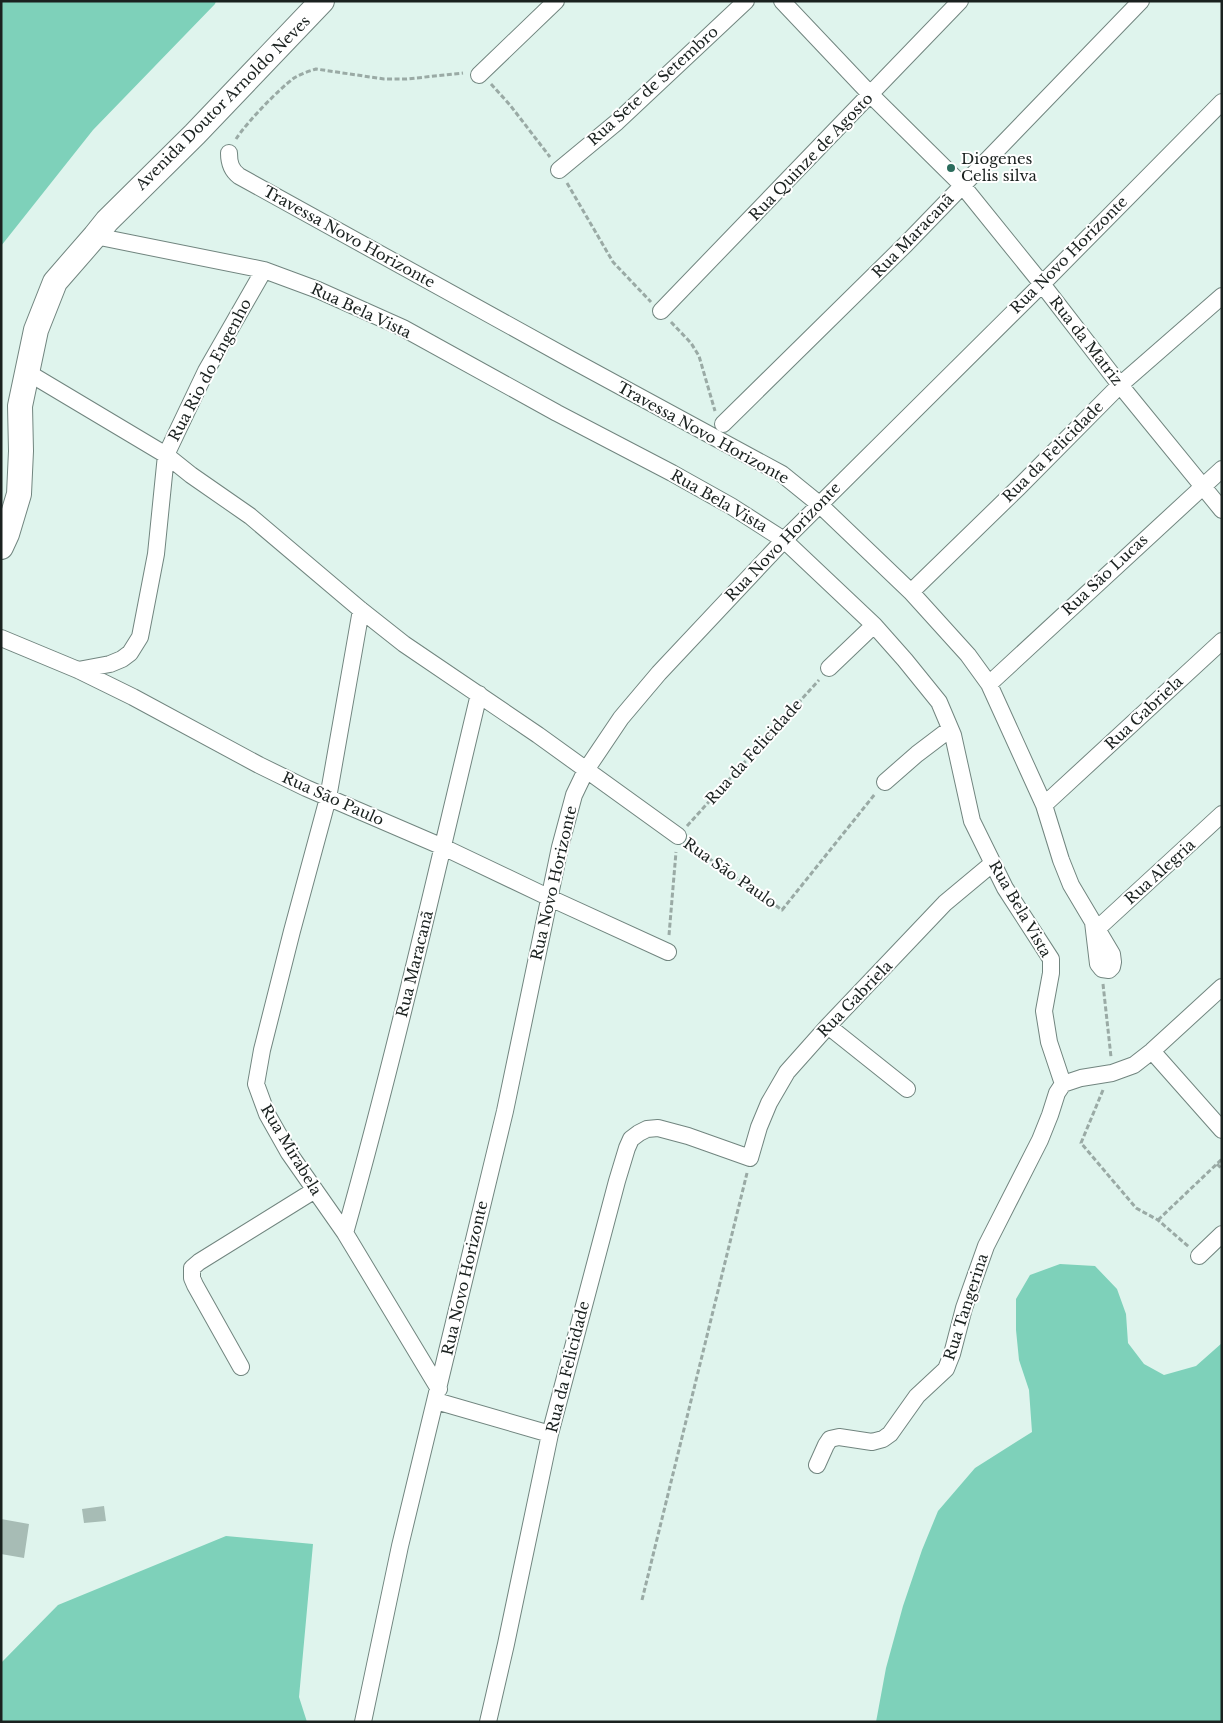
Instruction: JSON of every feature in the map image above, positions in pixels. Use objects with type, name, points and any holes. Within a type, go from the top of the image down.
[{"type":"main road","name":"Avenida Doutor Arnoldo Neves","points":[[1,547],[7,534],[19,494],[21,451],[20,406],[36,330],[55,282],[108,220],[195,134],[322,1]]},
{"type":"street","points":[[479,75],[556,1]]},
{"type":"street","name":"Rua Sete de Setembro","points":[[559,170],[617,122],[746,1]]},
{"type":"street","name":"Rua da Matriz","points":[[782,1],[871,95],[962,185],[1120,385],[1222,510]]},
{"type":"street","name":"Rua Quinze de Agosto","points":[[660,311],[960,1]]},
{"type":"street","name":"Rua Maracanã","points":[[723,424],[822,328],[1141,1]]},
{"type":"street","name":"Rua Novo Horizonte","points":[[362,1722],[400,1546],[505,1111],[560,847],[574,795],[586,770],[621,718],[660,673],[784,540],[1222,102]]},
{"type":"street","name":"Travessa Novo Horizonte","points":[[229,153],[231,166],[239,176],[782,474],[819,504],[911,592],[968,655],[989,684],[1044,805],[1066,874],[1113,959],[1113,965],[1110,969],[1102,969]]},
{"type":"street","name":"Rua Bela Vista","points":[[108,220],[264,270],[318,290],[403,328],[557,413],[672,473],[731,506],[784,540],[874,625],[924,682],[938,702],[950,729],[972,821],[1005,888],[1051,959],[1051,973],[1044,1011],[1046,1026],[1063,1084]]},
{"type":"street","name":"Rua Rio do Engenho","points":[[78,670],[110,664],[122,659],[130,653],[140,636],[156,554],[166,455],[206,371],[264,270]]},
{"type":"street","name":"Rua da Felicidade","points":[[911,592],[1120,385],[1222,296]]},
{"type":"street","points":[[27,372],[166,455],[250,516],[404,644],[479,694],[678,836]]},
{"type":"street","name":"Rua São Lucas","points":[[989,684],[1222,468]]},
{"type":"street","name":"Rua Mirabela","points":[[361,610],[328,798],[262,1050],[256,1084],[267,1114],[289,1153],[345,1233],[437,1395]]},
{"type":"street","points":[[829,668],[874,625]]},
{"type":"street","name":"Rua São Paulo","points":[[1,638],[78,670],[150,706],[259,765],[328,798],[443,847],[668,952]]},
{"type":"street","name":"Rua Gabriela","points":[[1044,805],[1222,640]]},
{"type":"street","name":"Rua Maracanã","points":[[345,1233],[380,1108],[479,694]]},
{"type":"street","points":[[885,782],[950,729]]},
{"type":"street","name":"Rua Alegria","points":[[1095,925],[1222,814]]},
{"type":"street","name":"Rua Gabriela","points":[[750,1158],[759,1127],[769,1103],[787,1072],[945,903],[993,863]]},
{"type":"street","points":[[1063,1084],[1081,1078],[1111,1073],[1134,1065],[1222,987]]},
{"type":"street","points":[[828,1026],[907,1089]]},
{"type":"street","points":[[1152,1051],[1222,1130]]},
{"type":"street","name":"Rua Tangerina","points":[[817,1465],[830,1439],[839,1437],[872,1442],[883,1439],[890,1434],[917,1396],[946,1369],[952,1354],[964,1308],[986,1246],[1040,1140],[1057,1093],[1063,1084]]},
{"type":"street","name":"Rua da Felicidade","points":[[488,1722],[550,1434],[617,1181],[631,1139],[647,1129],[658,1128],[688,1136],[750,1158]]},
{"type":"street","points":[[241,1366],[195,1285],[192,1278],[192,1268],[315,1190]]},
{"type":"street","points":[[1198,1256],[1222,1234]]},
{"type":"street","points":[[437,1395],[550,1434]]},
{"type":"path","points":[[229,153],[240,133],[270,101],[294,78],[316,69],[384,79],[468,73],[479,75],[490,83],[510,105],[538,140],[559,170],[613,262],[688,339],[695,349],[703,366],[714,408],[723,424]]},
{"type":"path","name":"Rua da Felicidade","points":[[678,836],[829,668]]},
{"type":"path","name":"Rua São Paulo","points":[[678,836],[782,910],[885,782]]},
{"type":"path","points":[[668,952],[678,836]]},
{"type":"path","points":[[1102,969],[1111,1073],[1081,1144],[1136,1208],[1158,1220],[1198,1256]]},
{"type":"path","points":[[642,1600],[750,1158]]},
{"type":"path","points":[[1158,1220],[1222,1160]]},
{"type":"path","points":[[1217,1164],[1222,1169]]},
{"type":"green space","points":[[1,1],[216,1],[93,130],[1,246]]},
{"type":"green space","points":[[1060,1264],[1095,1266],[1117,1289],[1126,1314],[1128,1343],[1144,1364],[1164,1375],[1196,1366],[1222,1343],[1222,1722],[876,1722],[886,1668],[903,1606],[922,1550],[938,1511],[975,1468],[1032,1432],[1029,1390],[1019,1360],[1016,1330],[1016,1299],[1030,1275]]},
{"type":"green space","points":[[226,1536],[313,1544],[299,1697],[307,1722],[1,1722],[1,1663],[58,1605]]},
{"type":"building","points":[[104,1506],[106,1521],[84,1523],[82,1509]]},
{"type":"building","points":[[1,1519],[29,1524],[24,1558],[1,1554]]},
{"type":"place","name":"Diogenes Celis silva","points":[[951,168]]}]
